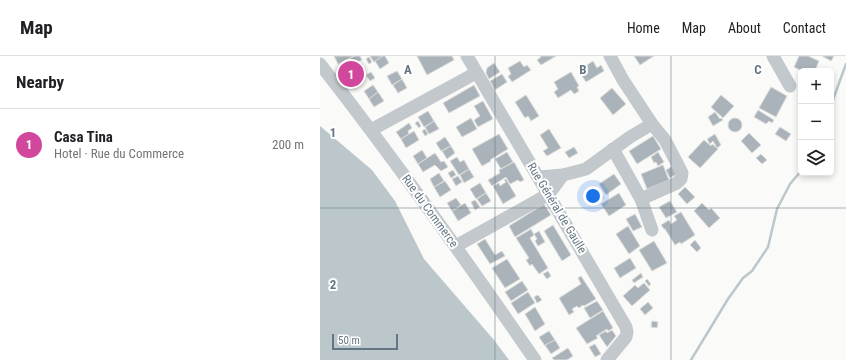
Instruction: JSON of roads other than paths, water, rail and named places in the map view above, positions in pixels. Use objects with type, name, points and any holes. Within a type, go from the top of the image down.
[{"type":"street","name":"Rue Général de Gaulle","points":[[467,56],[626,327],[626,337],[607,360]]},
{"type":"street","points":[[610,56],[623,80],[652,124],[665,140],[682,173],[680,181],[677,183],[641,199]]},
{"type":"street","points":[[773,56],[790,86]]},
{"type":"street","name":"Rue du Commerce","points":[[320,64],[371,130],[456,246],[535,360]]},
{"type":"street","points":[[371,130],[476,73]]},
{"type":"street","points":[[539,177],[562,175],[586,170],[630,137],[652,124]]},
{"type":"street","points":[[613,149],[641,199],[652,230]]},
{"type":"street","points":[[456,246],[549,194],[562,175]]},
{"type":"waterway","points":[[831,104],[846,64]]},
{"type":"waterway","points":[[691,360],[728,299],[743,278],[752,271],[768,247],[777,209],[790,184],[798,175]]},
{"type":"place","name":"Casa Tina","points":[[351,74]]}]
